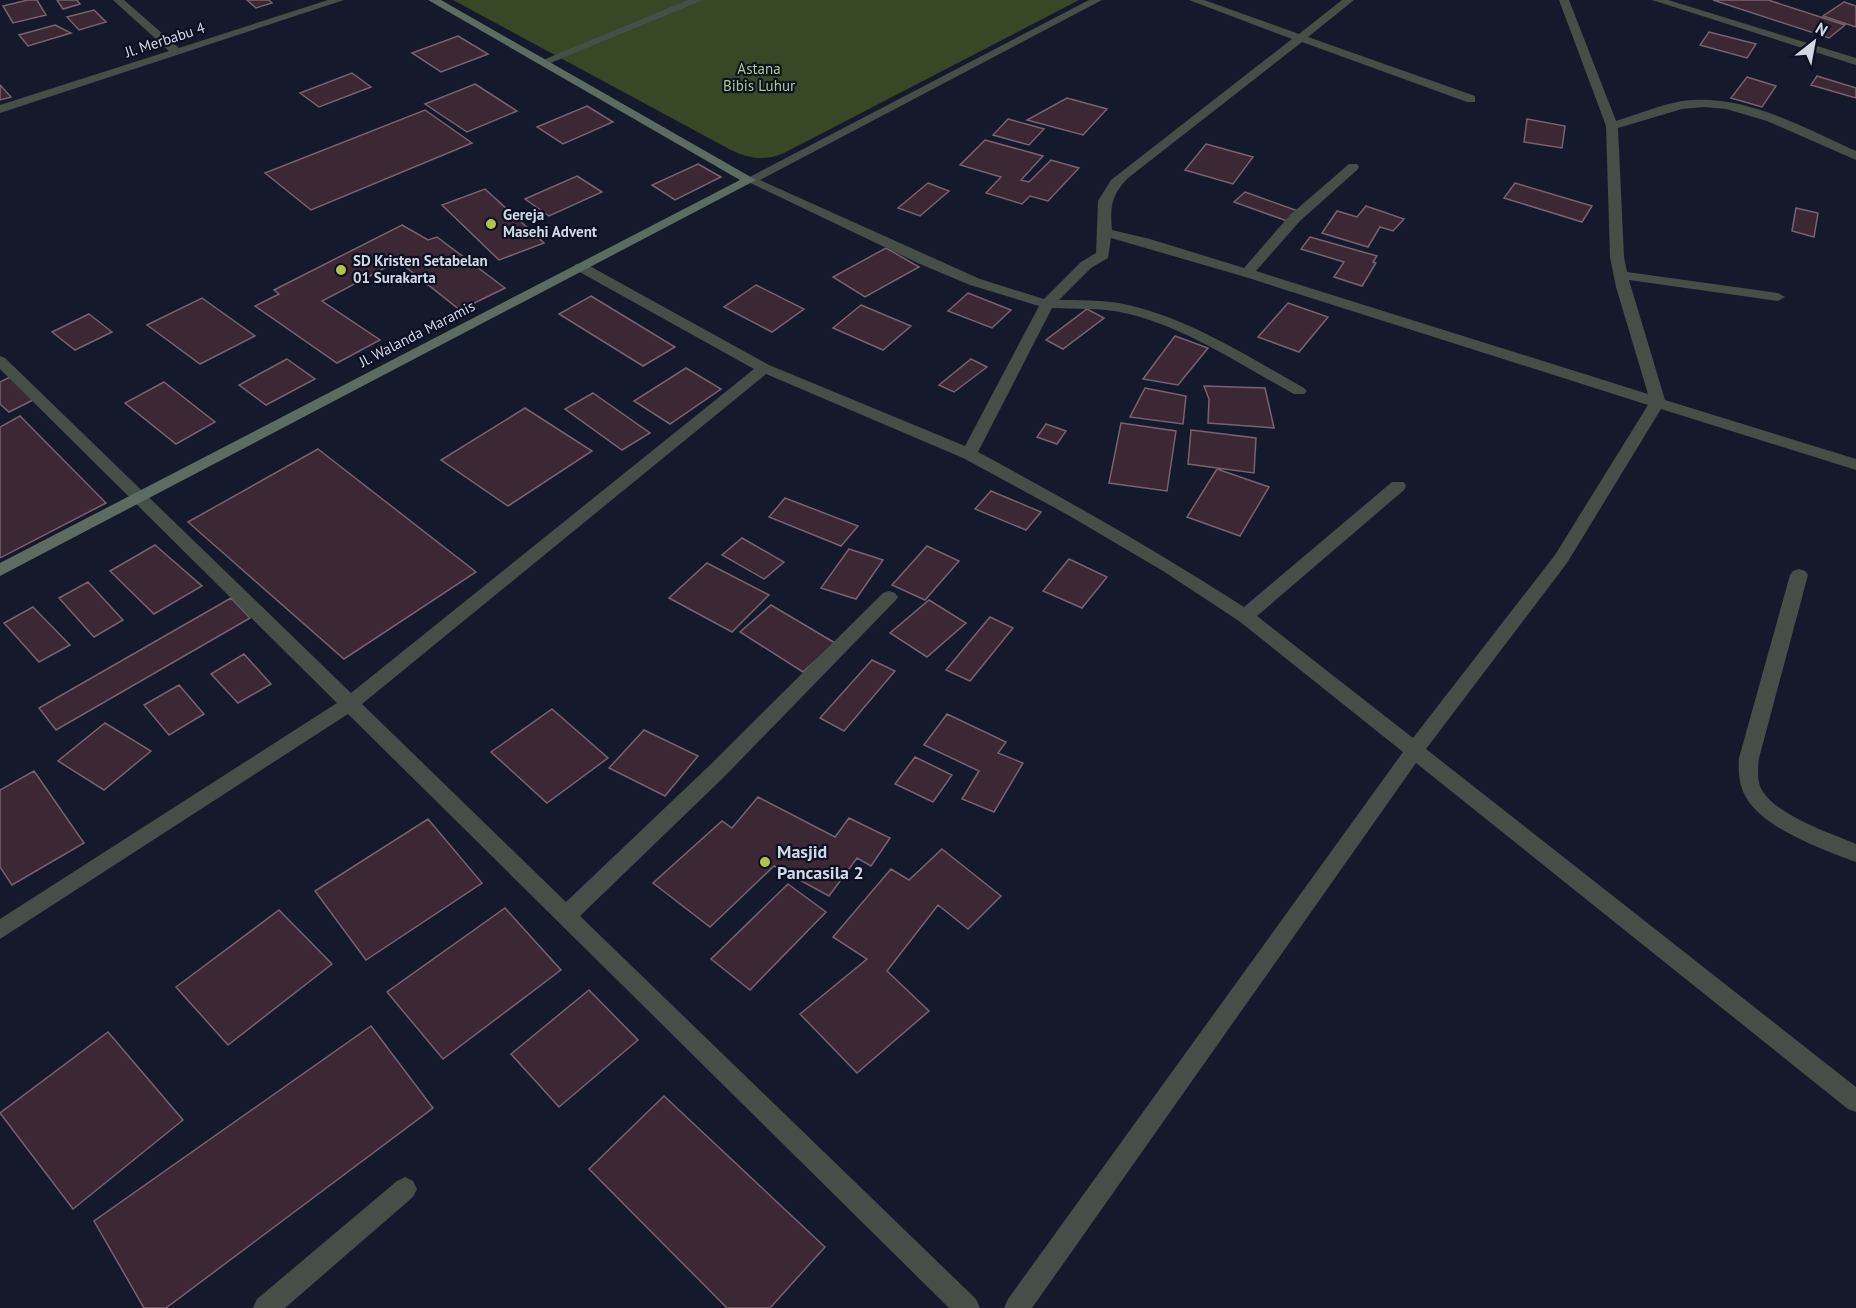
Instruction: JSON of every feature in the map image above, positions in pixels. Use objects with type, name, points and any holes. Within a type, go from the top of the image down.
[{"type":"street","points":[[118,0],[177,52]]},
{"type":"street","name":"Jl. Merbabu 4","points":[[0,109],[339,0]]},
{"type":"street","points":[[432,0],[750,180],[925,261],[975,282],[1047,304],[1128,309],[1158,319],[1192,333],[1299,391]]},
{"type":"street","points":[[544,62],[698,0]]},
{"type":"street","points":[[750,180],[1097,0]]},
{"type":"street","points":[[1194,0],[1471,99]]},
{"type":"street","points":[[969,454],[1047,304],[1086,265],[1103,255],[1105,233],[1103,205],[1108,190],[1115,182],[1349,0]]},
{"type":"street","points":[[1017,1308],[1414,751],[1561,559],[1658,401],[1617,257],[1612,126],[1564,0]]},
{"type":"street","points":[[1657,0],[1854,60]]},
{"type":"street","points":[[1612,126],[1683,105],[1730,106],[1752,111],[1856,156]]},
{"type":"street","points":[[1247,273],[1295,218],[1353,167]]},
{"type":"street","name":"Jl. Walanda Maramis","points":[[0,570],[750,180]]},
{"type":"street","points":[[1105,233],[1145,242],[1247,273],[1856,465]]},
{"type":"street","points":[[581,267],[764,368],[969,454],[1150,555],[1245,616],[1856,1101]]},
{"type":"street","points":[[1621,275],[1778,297]]},
{"type":"street","points":[[0,361],[967,1308]]},
{"type":"street","points":[[0,930],[351,703],[764,368]]},
{"type":"street","points":[[1245,616],[1398,486]]},
{"type":"street","points":[[1799,574],[1749,758],[1748,779],[1755,796],[1774,813],[1856,854]]},
{"type":"street","points":[[567,915],[717,771],[889,597]]},
{"type":"street","points":[[266,1308],[405,1189]]},
{"type":"green space","name":"Astana Bibis Luhur","points":[[453,0],[1079,0],[784,153],[764,158],[751,157],[731,150]]},
{"type":"building","points":[[37,0],[46,15],[13,23],[3,6]]},
{"type":"building","points":[[57,0],[77,0],[80,4],[63,9]]},
{"type":"building","points":[[247,0],[269,0],[272,3],[256,8]]},
{"type":"building","points":[[1713,0],[1768,0],[1845,25],[1829,38]]},
{"type":"building","points":[[1844,2],[1856,6],[1856,27],[1823,16]]},
{"type":"building","points":[[94,10],[106,22],[79,30],[67,17]]},
{"type":"building","points":[[55,25],[71,33],[28,46],[19,35]]},
{"type":"building","points":[[1709,32],[1756,44],[1747,58],[1700,45]]},
{"type":"building","points":[[458,36],[488,54],[441,72],[412,53]]},
{"type":"building","points":[[352,73],[371,87],[319,107],[300,93]]},
{"type":"building","points":[[1817,76],[1856,88],[1856,98],[1811,85]]},
{"type":"building","points":[[1747,77],[1776,86],[1762,107],[1731,98]]},
{"type":"building","points":[[475,84],[517,111],[467,132],[425,104]]},
{"type":"building","points":[[0,85],[11,97],[0,100]]},
{"type":"building","points":[[1067,98],[1107,109],[1083,135],[1027,120]]},
{"type":"building","points":[[587,106],[613,122],[563,144],[537,127]]},
{"type":"building","points":[[425,110],[472,143],[311,210],[265,173]]},
{"type":"building","points":[[1008,119],[1044,129],[1029,145],[993,135]]},
{"type":"building","points":[[1527,119],[1565,126],[1562,148],[1524,142]]},
{"type":"building","points":[[985,140],[1043,156],[1021,180],[1029,182],[1051,160],[1079,168],[1048,201],[1030,196],[1022,204],[986,193],[1001,177],[960,165]]},
{"type":"building","points":[[1206,144],[1253,157],[1233,184],[1185,170]]},
{"type":"building","points":[[698,164],[721,177],[675,200],[652,185]]},
{"type":"building","points":[[577,176],[602,192],[549,216],[525,199]]},
{"type":"building","points":[[928,183],[949,191],[920,216],[898,208]]},
{"type":"building","points":[[1515,183],[1592,206],[1582,222],[1504,198]]},
{"type":"building","points":[[485,189],[544,243],[499,260],[442,205]]},
{"type":"building","points":[[1245,192],[1298,211],[1287,221],[1234,202]]},
{"type":"building","points":[[1366,206],[1404,219],[1393,231],[1380,227],[1368,247],[1322,233],[1337,211],[1357,217]]},
{"type":"building","points":[[1796,208],[1818,213],[1814,237],[1792,231]]},
{"type":"building","points":[[402,225],[428,240],[437,237],[505,288],[460,310],[398,261],[322,301],[380,340],[337,363],[255,306],[279,294],[274,290]]},
{"type":"building","points":[[1310,237],[1377,256],[1373,262],[1376,263],[1362,286],[1334,277],[1344,262],[1301,249]]},
{"type":"building","points":[[886,248],[919,267],[865,297],[833,277]]},
{"type":"building","points":[[756,285],[804,309],[772,332],[724,307]]},
{"type":"building","points":[[968,293],[1011,310],[992,328],[948,311]]},
{"type":"building","points":[[591,296],[675,347],[643,366],[559,314]]},
{"type":"building","points":[[202,298],[255,336],[200,364],[147,325]]},
{"type":"building","points":[[1288,303],[1328,317],[1299,352],[1258,337]]},
{"type":"building","points":[[861,305],[911,326],[883,350],[833,328]]},
{"type":"building","points":[[1087,309],[1104,318],[1063,349],[1046,340]]},
{"type":"building","points":[[89,314],[112,332],[75,350],[52,332]]},
{"type":"building","points":[[1175,336],[1208,348],[1178,385],[1143,379]]},
{"type":"building","points":[[287,359],[315,379],[266,405],[239,385]]},
{"type":"building","points":[[971,359],[987,367],[954,392],[939,385]]},
{"type":"building","points":[[686,368],[721,389],[670,424],[634,401]]},
{"type":"building","points":[[12,376],[37,398],[9,412],[0,404],[0,382]]},
{"type":"building","points":[[164,382],[215,422],[176,444],[125,403]]},
{"type":"building","points":[[1204,386],[1265,388],[1274,428],[1208,423],[1209,399]]},
{"type":"building","points":[[1145,388],[1186,396],[1183,424],[1130,417]]},
{"type":"building","points":[[593,393],[650,433],[622,450],[565,409]]},
{"type":"building","points":[[525,408],[592,451],[508,506],[441,460]]},
{"type":"building","points":[[20,416],[106,503],[0,558],[0,427]]},
{"type":"building","points":[[1121,423],[1176,431],[1167,491],[1109,483]]},
{"type":"building","points":[[1046,424],[1066,431],[1057,444],[1037,437]]},
{"type":"building","points":[[1191,430],[1256,438],[1254,473],[1188,464]]},
{"type":"building","points":[[318,449],[476,572],[344,659],[188,522]]},
{"type":"building","points":[[1217,469],[1269,487],[1240,536],[1187,517]]},
{"type":"building","points":[[991,491],[1041,512],[1026,530],[975,509]]},
{"type":"building","points":[[785,498],[858,526],[841,546],[769,517]]},
{"type":"building","points":[[742,538],[784,562],[764,579],[722,555]]},
{"type":"building","points":[[155,545],[202,586],[154,614],[110,571]]},
{"type":"building","points":[[927,546],[959,561],[925,600],[892,585]]},
{"type":"building","points":[[849,549],[883,560],[856,599],[821,588]]},
{"type":"building","points":[[1069,559],[1107,577],[1082,608],[1043,591]]},
{"type":"building","points":[[707,563],[769,595],[732,632],[669,598]]},
{"type":"building","points":[[88,582],[123,620],[94,637],[59,598]]},
{"type":"building","points":[[231,598],[250,618],[56,730],[39,708]]},
{"type":"building","points":[[929,600],[966,623],[927,657],[890,633]]},
{"type":"building","points":[[771,605],[835,643],[803,672],[740,632]]},
{"type":"building","points":[[33,607],[70,645],[39,662],[4,623]]},
{"type":"building","points":[[990,617],[1013,628],[970,681],[946,670]]},
{"type":"building","points":[[244,654],[271,684],[238,703],[211,674]]},
{"type":"building","points":[[872,660],[895,671],[844,731],[820,718]]},
{"type":"building","points":[[179,685],[204,714],[169,735],[144,705]]},
{"type":"building","points":[[552,709],[608,758],[547,803],[491,752]]},
{"type":"building","points":[[947,714],[1006,742],[998,753],[1023,763],[994,812],[962,799],[979,771],[924,745]]},
{"type":"building","points":[[105,723],[151,751],[104,790],[58,761]]},
{"type":"building","points":[[644,730],[698,756],[665,796],[609,768]]},
{"type":"building","points":[[915,757],[952,775],[933,802],[895,784]]},
{"type":"building","points":[[34,771],[84,843],[12,885],[0,867],[0,790]]},
{"type":"building","name":"Masjid Pancasila 2","points":[[758,797],[835,837],[849,818],[890,838],[871,866],[857,858],[829,896],[774,866],[710,927],[653,883],[722,821],[732,828]]},
{"type":"building","points":[[428,819],[482,883],[366,960],[315,891]]},
{"type":"building","points":[[942,849],[1001,896],[968,929],[938,905],[887,971],[929,1011],[857,1073],[800,1014],[867,959],[833,937],[891,869],[909,880]]},
{"type":"building","points":[[788,884],[826,912],[750,990],[711,959]]},
{"type":"building","points":[[505,908],[561,970],[443,1059],[387,992]]},
{"type":"building","points":[[279,910],[332,964],[228,1045],[176,987]]},
{"type":"building","points":[[589,990],[638,1040],[559,1107],[511,1054]]},
{"type":"building","points":[[371,1026],[433,1108],[166,1308],[144,1308],[94,1221]]},
{"type":"building","points":[[108,1032],[183,1120],[73,1209],[0,1113]]},
{"type":"building","points":[[664,1096],[825,1247],[770,1308],[727,1308],[589,1169]]},
{"type":"place","name":"Gereja Masehi Advent","points":[[491,224]]},
{"type":"place","name":"SD Kristen Setabelan 01 Surakarta","points":[[341,270]]},
{"type":"place","name":"Masjid Pancasila 2","points":[[765,862]]}]
